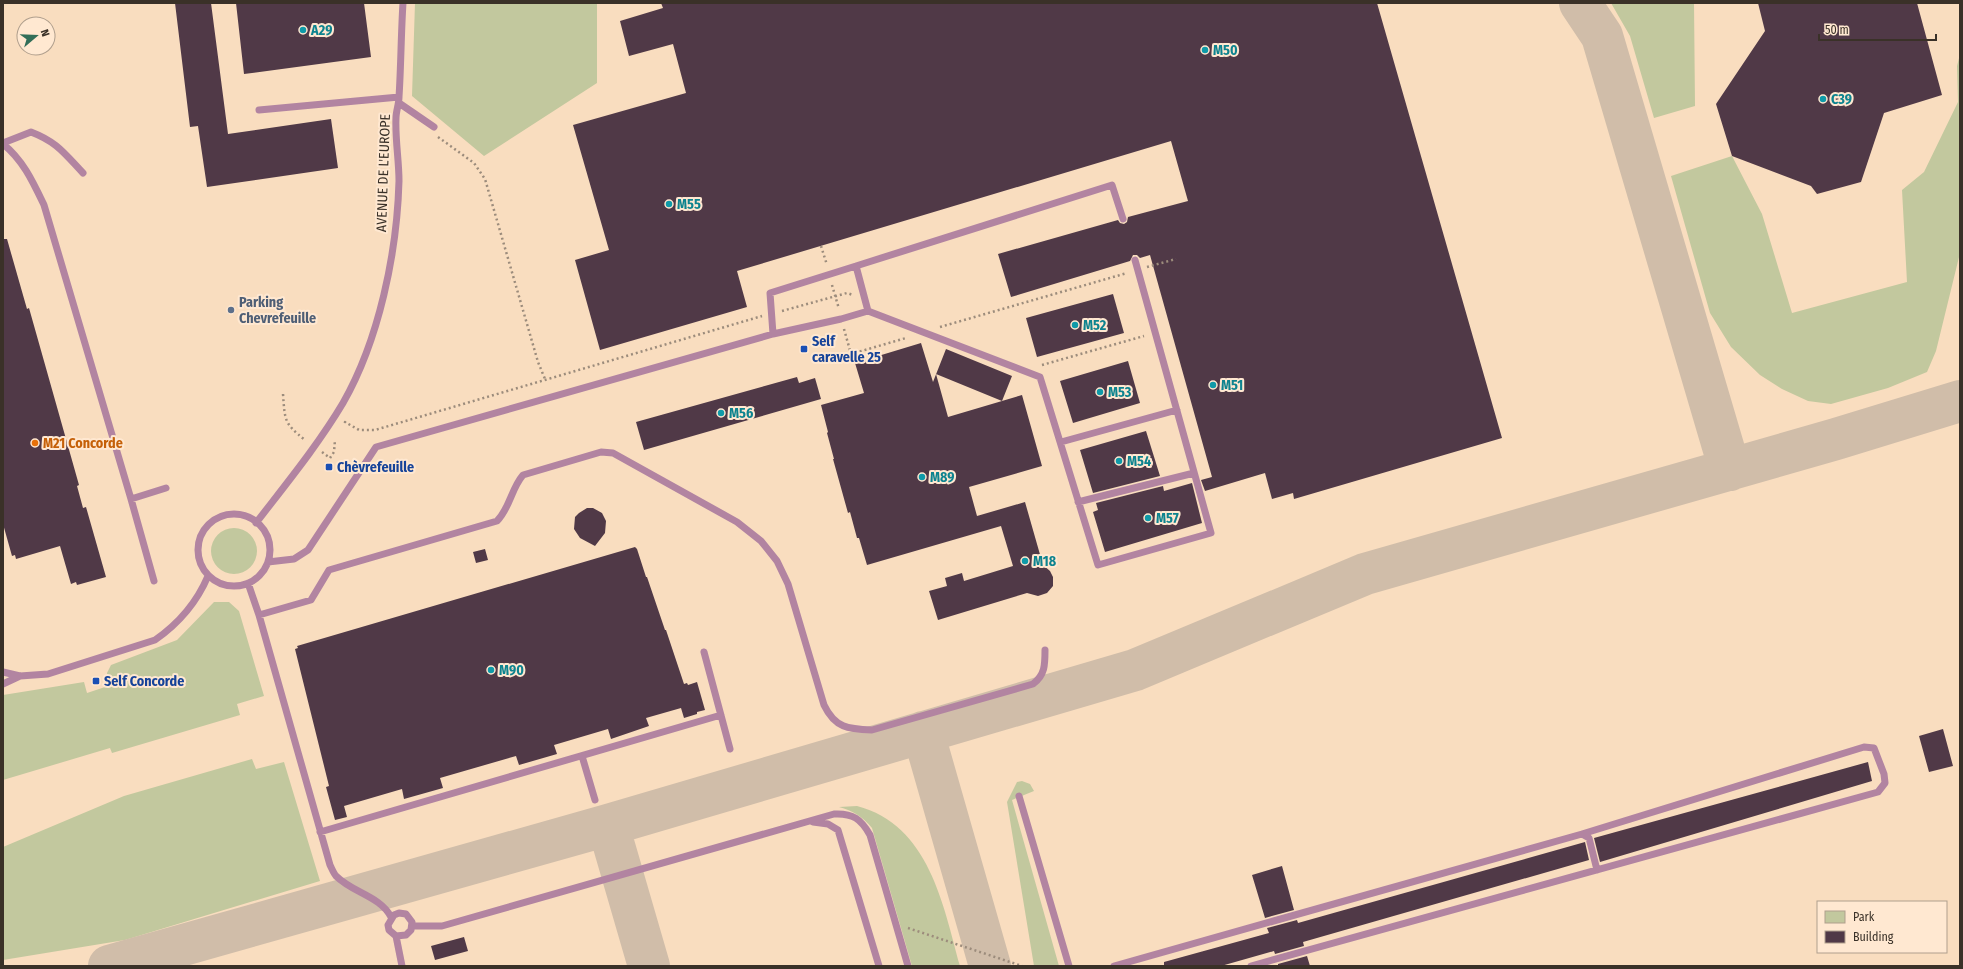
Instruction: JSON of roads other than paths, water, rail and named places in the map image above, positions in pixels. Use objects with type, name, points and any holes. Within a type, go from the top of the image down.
[{"type":"lane","name":"AVENUE DE L'EUROPE","points":[[256,523],[315,447],[343,402],[369,342],[382,297],[390,264],[399,181],[396,118],[399,100],[403,3]]},
{"type":"lane","points":[[259,110],[399,100],[434,130]]},
{"type":"lane","points":[[82,173],[55,143],[31,132],[3,143],[17,156],[30,174],[44,205],[154,581]]},
{"type":"lane","points":[[773,334],[770,293],[1112,185],[1123,219]]},
{"type":"lane","points":[[268,562],[294,559],[308,550],[376,447],[773,334],[841,319],[868,311],[1040,377],[1098,565],[1211,533],[1135,260]]},
{"type":"lane","points":[[856,266],[868,311]]},
{"type":"lane","points":[[1061,442],[1176,410]]},
{"type":"lane","points":[[259,615],[311,600],[329,570],[497,521],[505,512],[515,484],[523,476],[602,452],[613,453],[737,522],[762,541],[777,561],[788,584],[824,705],[830,719],[840,725],[859,730],[872,730],[1033,684],[1040,679],[1045,670],[1045,650]]},
{"type":"lane","points":[[1078,502],[1194,473]]},
{"type":"lane","points":[[131,500],[166,488]]},
{"type":"lane","points":[[227,515],[238,515],[249,518],[264,532],[269,542],[270,552],[268,562],[257,578],[248,583],[237,586],[227,586],[216,582],[208,576],[201,567],[198,556],[198,545],[201,534],[208,525],[217,518],[227,515]]},
{"type":"lane","points":[[3,672],[20,676],[48,674],[155,640],[166,632],[185,612],[202,591],[208,576]]},
{"type":"lane","points":[[248,583],[259,615],[330,866],[336,876],[377,901],[387,910],[391,917]]},
{"type":"lane","points":[[704,652],[730,749]]},
{"type":"lane","points":[[3,684],[20,676]]},
{"type":"lane","points":[[320,832],[721,715]]},
{"type":"lane","points":[[1114,966],[1582,834],[1864,747],[1874,748],[1877,753],[1885,783],[1878,792],[1251,966]]},
{"type":"lane","points":[[582,756],[595,800]]},
{"type":"lane","points":[[1019,796],[1069,966]]},
{"type":"lane","points":[[412,926],[442,926],[834,814],[847,814],[865,826],[870,835],[908,966]]},
{"type":"lane","points":[[809,821],[828,824],[838,830],[879,966]]},
{"type":"lane","points":[[1582,834],[1589,838],[1597,870]]},
{"type":"lane","points":[[396,936],[406,935],[409,933],[412,926],[411,919],[406,914],[399,913],[391,917],[388,925],[389,930],[396,936],[402,966]]},
{"type":"place","name":"A29","points":[[303,30]]},
{"type":"place","name":"M50","points":[[1205,50]]},
{"type":"place","name":"C39","points":[[1823,99]]},
{"type":"place","name":"M55","points":[[669,204]]},
{"type":"place","name":"Parking Chevrefeuille","points":[[231,310]]},
{"type":"place","name":"M52","points":[[1075,325]]},
{"type":"place","name":"Self caravelle 25","points":[[804,349]]},
{"type":"place","name":"M51","points":[[1213,385]]},
{"type":"place","name":"M53","points":[[1100,392]]},
{"type":"place","name":"M56","points":[[721,413]]},
{"type":"place","name":"M21 Concorde","points":[[35,443]]},
{"type":"place","name":"M54","points":[[1119,461]]},
{"type":"place","name":"Chèvrefeuille","points":[[329,467]]},
{"type":"place","name":"M89","points":[[922,477]]},
{"type":"place","name":"M57","points":[[1148,518]]},
{"type":"place","name":"M18","points":[[1025,561]]},
{"type":"place","name":"M90","points":[[491,670]]},
{"type":"place","name":"Self Concorde","points":[[96,681]]}]
